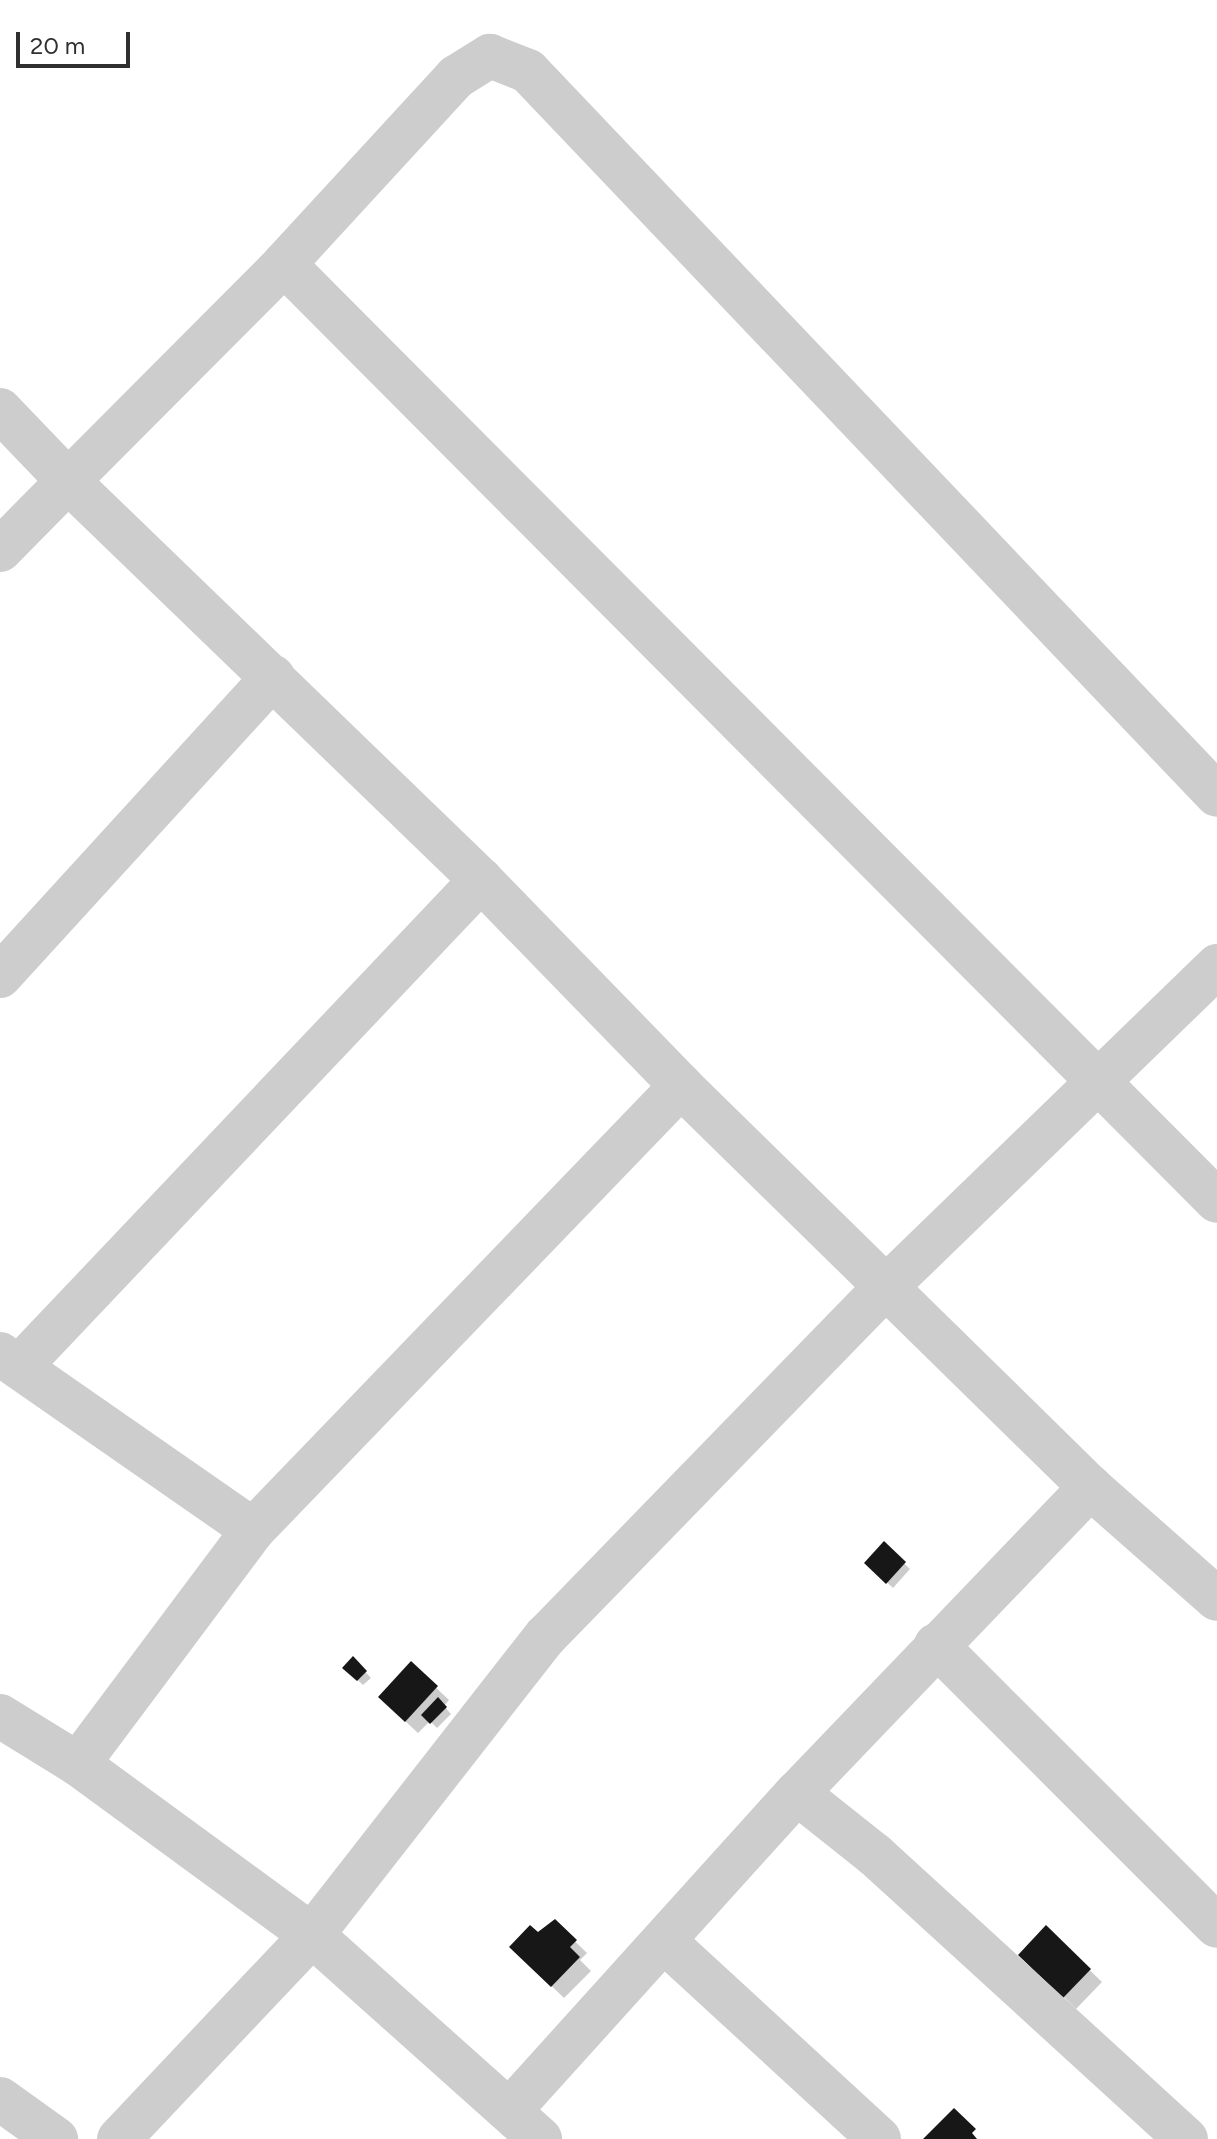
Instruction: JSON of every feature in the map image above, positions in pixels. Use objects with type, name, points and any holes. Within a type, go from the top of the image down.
[{"type":"street","points":[[0,550],[284,264],[456,77],[490,56],[528,71],[1217,795]]},
{"type":"street","points":[[284,264],[1217,1201]]},
{"type":"street","points":[[0,410],[68,481],[481,880],[681,1086],[885,1288],[1090,1487],[1217,1599]]},
{"type":"street","points":[[0,976],[273,677]]},
{"type":"street","points":[[253,1530],[10,1360],[481,880]]},
{"type":"street","points":[[119,2139],[312,1935],[546,1636],[885,1288],[1217,966]]},
{"type":"street","points":[[78,1764],[253,1530],[681,1086]]},
{"type":"street","points":[[0,1716],[78,1764],[312,1935],[525,2124],[664,1941],[797,1793],[1090,1487]]},
{"type":"street","points":[[936,1645],[1217,1926]]},
{"type":"street","points":[[797,1793],[875,1855],[1186,2139]]},
{"type":"street","points":[[664,1941],[879,2139]]},
{"type":"street","points":[[0,2099],[56,2139]]},
{"type":"building","points":[[884,1541],[906,1562],[886,1584],[864,1563]]},
{"type":"building","points":[[353,1656],[367,1671],[357,1681],[342,1668]]},
{"type":"building","points":[[411,1661],[438,1686],[405,1722],[378,1697]]},
{"type":"building","points":[[438,1697],[447,1707],[430,1724],[421,1715]]},
{"type":"building","points":[[555,1919],[577,1940],[570,1947],[580,1957],[551,1987],[509,1947],[530,1925],[538,1932]]},
{"type":"building","points":[[1046,1925],[1091,1969],[1063,1998],[1018,1955]]},
{"type":"building","points":[[954,2108],[976,2129],[972,2133],[977,2139],[923,2139]]}]
